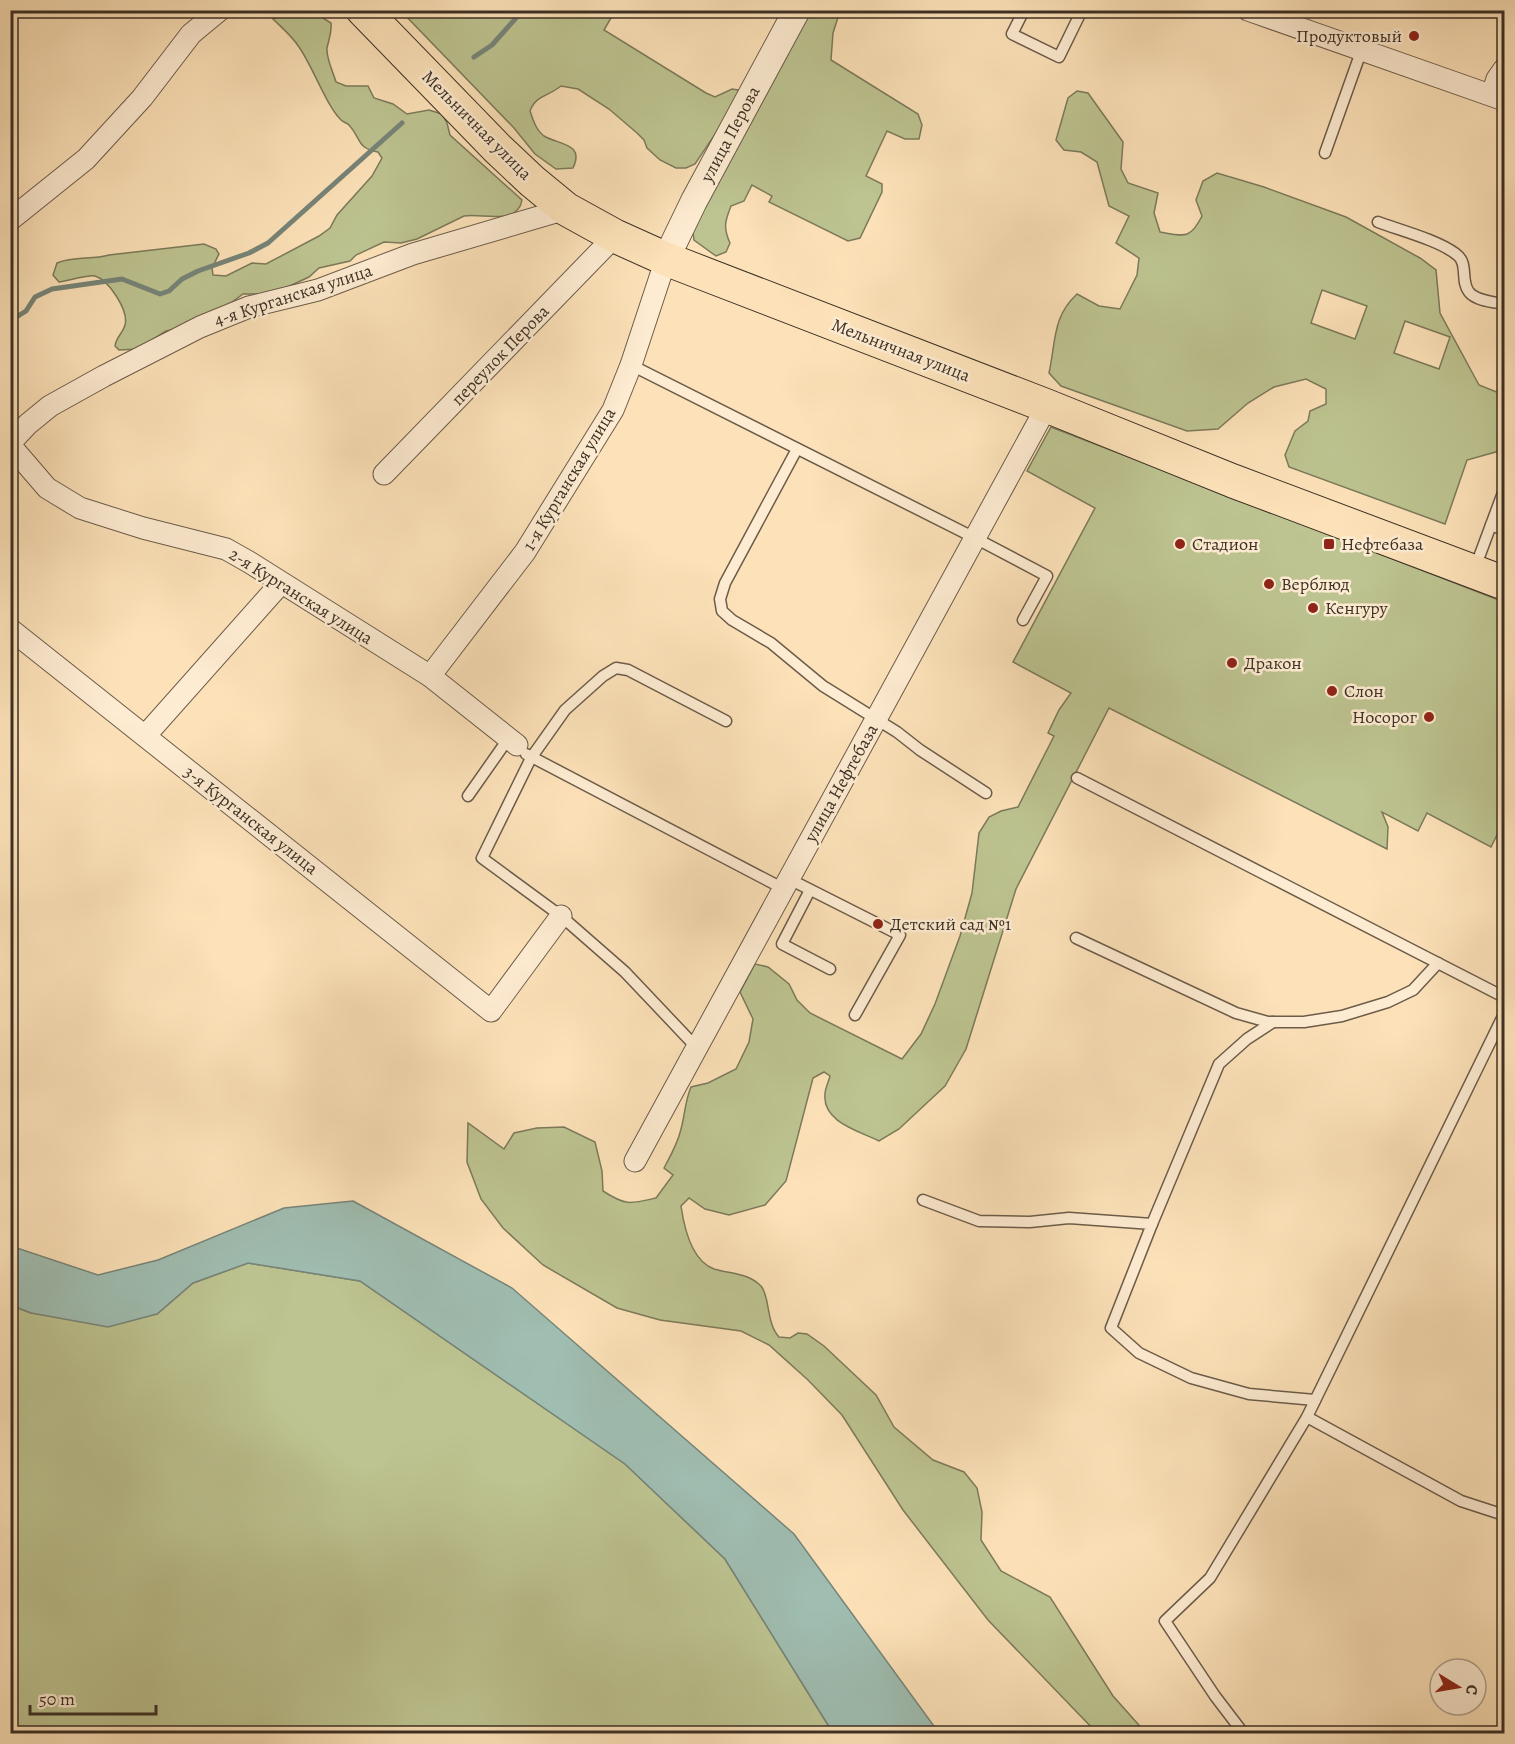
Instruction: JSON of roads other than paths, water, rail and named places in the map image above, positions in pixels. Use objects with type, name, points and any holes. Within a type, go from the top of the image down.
[{"type":"main road","name":"Мельничная улица","points":[[363,10],[498,149],[566,209],[615,236],[666,259],[1047,406],[1233,481],[1504,583]]},
{"type":"street","points":[[10,220],[86,159],[142,98],[191,34],[220,10]]},
{"type":"street","name":"улица Перова","points":[[666,259],[694,201],[797,10]]},
{"type":"street","points":[[1248,10],[1498,98],[1497,79],[1504,69]]},
{"type":"street","name":"4-я Курганская улица","points":[[10,444],[28,424],[50,406],[200,327],[249,307],[318,290],[424,251],[566,209]]},
{"type":"street","name":"переулок Перова","points":[[384,474],[615,236]]},
{"type":"street","name":"1-я Курганская улица","points":[[430,676],[525,552],[613,410],[631,365],[666,259]]},
{"type":"street","name":"улица Нефтебаза","points":[[635,1161],[697,1048],[791,886],[876,719],[1047,406]]},
{"type":"street","name":"2-я Курганская улица","points":[[10,444],[47,488],[80,508],[143,528],[226,549],[430,676],[519,747]]},
{"type":"street","points":[[145,736],[281,583]]},
{"type":"street","name":"3-я Курганская улица","points":[[10,629],[491,1011],[561,916]]},
{"type":"lane","points":[[1024,10],[1012,34],[1059,57],[1082,10]]},
{"type":"lane","points":[[1325,153],[1362,49]]},
{"type":"lane","points":[[1378,222],[1444,247],[1458,255],[1464,266],[1466,284],[1470,293],[1504,304]]},
{"type":"lane","points":[[631,365],[975,537],[1047,576],[1023,620]]},
{"type":"lane","points":[[797,449],[725,583],[720,599],[722,611],[732,620],[771,643],[823,686],[986,793]]},
{"type":"lane","points":[[1473,571],[1504,490]]},
{"type":"lane","points":[[1491,525],[1504,530]]},
{"type":"lane","points":[[468,796],[519,747],[603,676],[616,668],[628,670],[726,721]]},
{"type":"lane","points":[[519,747],[791,886],[810,890],[900,935],[855,1015]]},
{"type":"lane","points":[[519,747],[482,858],[561,916],[626,972],[697,1048]]},
{"type":"lane","points":[[1077,778],[1504,998]]},
{"type":"lane","points":[[810,890],[782,944],[830,969]]},
{"type":"lane","points":[[1076,938],[1236,1013],[1273,1022],[1304,1022],[1342,1016],[1388,1002],[1413,990],[1438,963]]},
{"type":"lane","points":[[1244,1734],[1215,1696],[1165,1621],[1210,1578],[1307,1417],[1504,1014]]},
{"type":"lane","points":[[1273,1022],[1247,1039],[1219,1064],[1111,1328],[1139,1353],[1191,1378],[1249,1394],[1315,1400]]},
{"type":"lane","points":[[923,1200],[979,1221],[1030,1222],[1069,1218],[1152,1224]]},
{"type":"lane","points":[[1307,1417],[1461,1501],[1504,1515]]},
{"type":"waterway","points":[[474,57],[492,45],[523,10]]},
{"type":"waterway","points":[[10,321],[26,311],[35,297],[52,289],[122,279],[160,294],[169,291],[182,279],[198,271],[249,253],[268,243],[402,123]]},
{"type":"place","name":"Продуктовый","points":[[1414,36]]},
{"type":"place","name":"Стадион","points":[[1180,544]]},
{"type":"place","name":"Нефтебаза","points":[[1329,544]]},
{"type":"place","name":"Верблюд","points":[[1269,584]]},
{"type":"place","name":"Кенгуру","points":[[1313,608]]},
{"type":"place","name":"Дракон","points":[[1232,663]]},
{"type":"place","name":"Слон","points":[[1332,691]]},
{"type":"place","name":"Носорог","points":[[1429,717]]},
{"type":"place","name":"Детский сад №1","points":[[878,924]]}]
